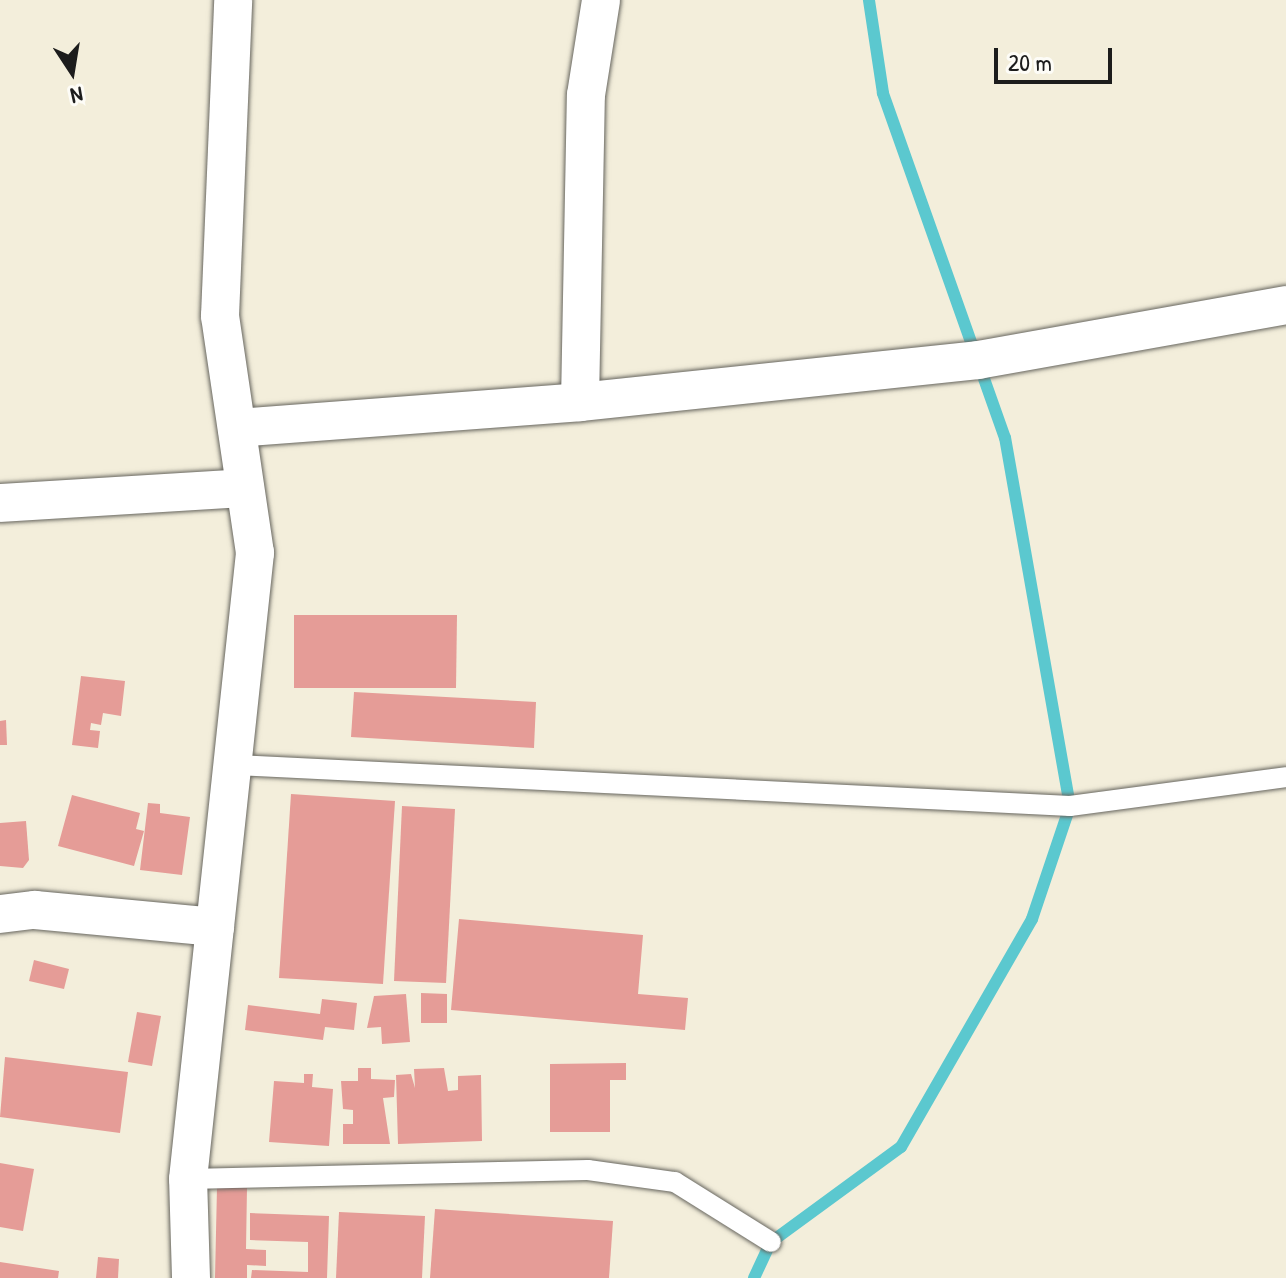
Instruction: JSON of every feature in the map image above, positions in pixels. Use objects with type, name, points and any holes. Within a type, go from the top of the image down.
[{"type":"street","points":[[191,1278],[188,1179],[236,765],[255,553],[220,316],[233,0]]},
{"type":"street","points":[[580,402],[586,95],[601,0]]},
{"type":"street","points":[[237,428],[580,402],[1008,357],[1286,305]]},
{"type":"street","points":[[0,503],[245,488]]},
{"type":"street","points":[[0,914],[35,910],[215,927]]},
{"type":"lane","points":[[236,765],[1070,806],[1286,777]]},
{"type":"lane","points":[[188,1179],[588,1170],[675,1182],[771,1242]]},
{"type":"building","points":[[294,615],[457,615],[456,688],[294,688]]},
{"type":"building","points":[[81,676],[125,681],[121,716],[103,713],[101,725],[91,723],[90,730],[100,731],[98,748],[72,745]]},
{"type":"building","points":[[354,692],[536,702],[534,748],[351,737]]},
{"type":"building","points":[[6,720],[7,745],[0,745],[0,721]]},
{"type":"building","points":[[291,794],[395,801],[383,984],[279,978]]},
{"type":"building","points":[[72,795],[140,813],[136,829],[144,831],[134,866],[58,846]]},
{"type":"building","points":[[148,803],[160,804],[160,813],[190,817],[182,875],[140,870]]},
{"type":"building","points":[[402,806],[455,809],[446,983],[394,981]]},
{"type":"building","points":[[26,821],[29,860],[23,868],[0,866],[0,823]]},
{"type":"building","points":[[459,919],[643,935],[638,994],[688,998],[685,1030],[451,1010]]},
{"type":"building","points":[[34,960],[69,969],[64,989],[29,981]]},
{"type":"building","points":[[421,993],[447,994],[447,1023],[421,1023]]},
{"type":"building","points":[[406,994],[410,1042],[382,1044],[381,1027],[367,1028],[374,996]]},
{"type":"building","points":[[322,999],[357,1003],[354,1030],[325,1027],[323,1040],[245,1030],[248,1005],[320,1014]]},
{"type":"building","points":[[137,1012],[161,1016],[152,1066],[128,1062]]},
{"type":"building","points":[[5,1057],[128,1072],[120,1133],[0,1117]]},
{"type":"building","points":[[626,1063],[626,1080],[610,1080],[610,1132],[550,1132],[550,1064]]},
{"type":"building","points":[[358,1068],[371,1068],[371,1079],[395,1080],[394,1097],[383,1098],[390,1144],[343,1144],[343,1124],[353,1124],[353,1110],[343,1109],[341,1081],[358,1081]]},
{"type":"building","points":[[444,1068],[448,1091],[458,1090],[458,1076],[481,1075],[482,1141],[398,1144],[396,1075],[411,1074],[415,1088],[414,1069]]},
{"type":"building","points":[[304,1074],[313,1074],[312,1087],[333,1089],[329,1146],[269,1142],[274,1081],[304,1083]]},
{"type":"building","points":[[0,1163],[34,1169],[23,1231],[0,1227]]},
{"type":"building","points":[[217,1187],[247,1188],[246,1249],[266,1250],[266,1266],[247,1265],[247,1278],[215,1278]]},
{"type":"building","points":[[435,1209],[613,1221],[609,1278],[430,1278]]},
{"type":"building","points":[[339,1212],[425,1216],[422,1278],[336,1278]]},
{"type":"building","points":[[250,1213],[329,1216],[327,1278],[251,1278],[252,1270],[308,1272],[308,1242],[250,1240]]},
{"type":"building","points":[[98,1257],[119,1259],[118,1278],[96,1278]]},
{"type":"building","points":[[0,1262],[59,1271],[58,1278],[0,1278]]},
{"type":"waterway","points":[[754,1278],[771,1242],[901,1147],[1032,919],[1070,806],[1005,438],[883,93],[869,0]]}]
